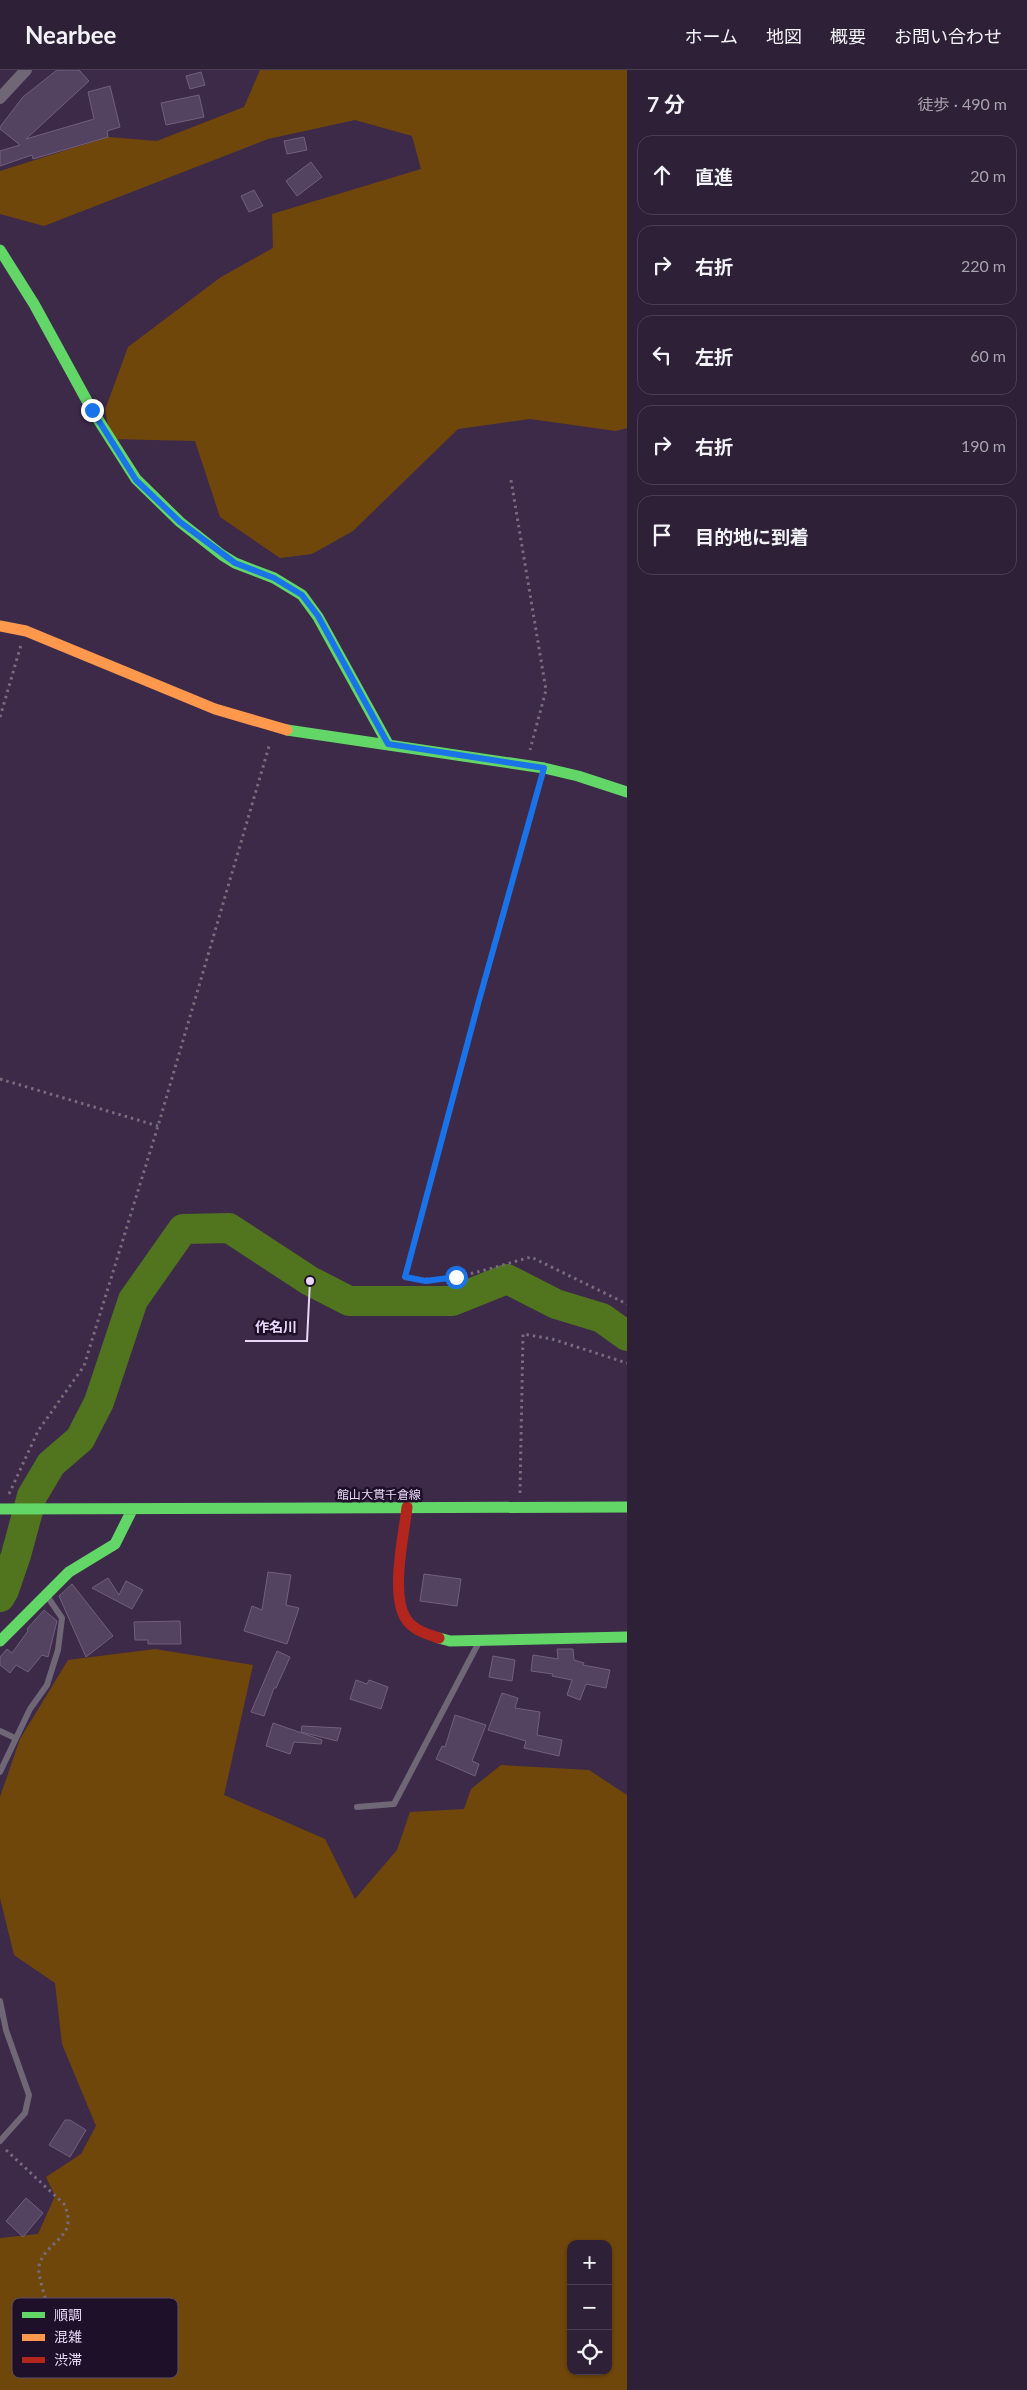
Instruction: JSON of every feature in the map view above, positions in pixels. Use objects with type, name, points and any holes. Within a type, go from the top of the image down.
[{"type":"street","points":[[0,98],[26,70]]},
{"type":"street","points":[[0,250],[34,304],[92,410],[136,480],[180,522],[222,555],[235,563],[274,578],[302,595],[318,616],[388,744]]},
{"type":"street","points":[[0,626],[26,631],[215,709],[275,728],[544,768],[627,792]]},
{"type":"street","points":[[408,1507],[399,1602],[406,1619],[423,1632],[450,1641],[627,1637]]},
{"type":"street","name":"館山大貫千倉線","points":[[4,1509],[627,1507]]},
{"type":"street","points":[[0,1641],[45,1592],[70,1572],[114,1546],[121,1537],[124,1522],[132,1510]]},
{"type":"lane","points":[[0,1772],[30,1709],[47,1685],[58,1650],[62,1618],[45,1592]]},
{"type":"lane","points":[[357,1807],[394,1804],[479,1641]]},
{"type":"lane","points":[[0,1731],[15,1738]]},
{"type":"lane","points":[[0,2001],[6,2030],[28,2095],[25,2113],[0,2143]]},
{"type":"path","points":[[511,480],[546,690],[526,765]]},
{"type":"path","points":[[0,717],[26,631]]},
{"type":"path","points":[[4,1509],[38,1431],[84,1366],[158,1126],[275,728]]},
{"type":"path","points":[[544,768],[405,1277],[426,1281],[456,1277],[531,1257],[627,1304]]},
{"type":"path","points":[[0,1079],[158,1126]]},
{"type":"path","points":[[520,1507],[523,1334],[552,1338],[627,1363]]},
{"type":"path","points":[[0,2143],[64,2204],[68,2212],[66,2231],[42,2258],[39,2265],[46,2298]]},
{"type":"shaded area","points":[[260,70],[627,70],[627,428],[616,431],[530,419],[458,429],[353,531],[312,554],[280,558],[220,517],[195,441],[111,439],[105,410],[128,347],[221,277],[273,248],[272,214],[421,169],[412,136],[355,120],[268,139],[44,226],[0,214],[0,171],[108,137],[157,141],[244,107]]},
{"type":"shaded area","points":[[17,1523],[34,1523],[19,1576],[0,1607],[0,1579],[8,1564]]},
{"type":"shaded area","points":[[155,1649],[253,1665],[224,1795],[325,1839],[355,1899],[397,1850],[410,1812],[464,1809],[471,1789],[501,1765],[589,1770],[627,1795],[627,2390],[0,2390],[0,2238],[38,2234],[55,2196],[46,2177],[81,2154],[96,2126],[62,2044],[55,1983],[14,1955],[0,1898],[0,1797],[20,1739],[68,1660]]},
{"type":"building","points":[[57,70],[79,70],[89,81],[26,139],[94,119],[88,92],[110,86],[120,127],[107,131],[108,137],[33,159],[32,155],[0,166],[0,151],[20,145],[0,127],[23,97]]},
{"type":"building","points":[[201,72],[205,85],[190,89],[186,76]]},
{"type":"building","points":[[199,95],[204,117],[166,125],[161,103]]},
{"type":"building","points":[[304,137],[307,150],[287,154],[284,141]]},
{"type":"building","points":[[311,162],[322,177],[297,196],[286,181]]},
{"type":"building","points":[[254,190],[263,206],[249,212],[241,196]]},
{"type":"building","points":[[268,1572],[291,1575],[286,1605],[299,1608],[287,1644],[244,1631],[252,1606],[262,1610]]},
{"type":"building","points":[[424,1574],[461,1579],[457,1606],[420,1601]]},
{"type":"building","points":[[108,1578],[119,1595],[126,1581],[143,1590],[132,1609],[92,1588]]},
{"type":"building","points":[[72,1584],[113,1636],[86,1657],[59,1596]]},
{"type":"building","points":[[44,1610],[57,1621],[48,1657],[42,1655],[28,1672],[16,1665],[10,1673],[0,1665],[0,1657],[7,1649],[12,1653],[28,1631],[27,1629]]},
{"type":"building","points":[[180,1621],[181,1644],[148,1644],[148,1640],[135,1640],[134,1622]]},
{"type":"building","points":[[557,1649],[573,1649],[574,1660],[584,1663],[583,1665],[610,1670],[606,1688],[586,1684],[580,1700],[567,1695],[572,1680],[552,1676],[553,1674],[531,1671],[533,1655],[558,1659]]},
{"type":"building","points":[[277,1651],[290,1657],[276,1688],[274,1688],[264,1716],[251,1712]]},
{"type":"building","points":[[493,1656],[515,1660],[512,1681],[489,1677]]},
{"type":"building","points":[[356,1680],[367,1684],[369,1680],[388,1687],[381,1709],[350,1699]]},
{"type":"building","points":[[502,1693],[518,1698],[515,1708],[540,1712],[537,1735],[562,1740],[559,1756],[524,1748],[526,1741],[488,1730]]},
{"type":"building","points":[[455,1715],[486,1725],[472,1761],[479,1764],[475,1776],[436,1759],[442,1746],[445,1747]]},
{"type":"building","points":[[273,1723],[322,1740],[321,1744],[294,1742],[290,1754],[266,1746]]},
{"type":"building","points":[[302,1726],[341,1728],[337,1741],[301,1732]]},
{"type":"building","points":[[65,2120],[70,2120],[86,2130],[70,2157],[49,2145]]},
{"type":"building","points":[[26,2198],[43,2213],[23,2237],[6,2221]]},
{"type":"waterway","points":[[0,1597],[16,1555],[32,1496],[51,1464],[80,1439],[99,1402],[133,1300],[183,1229],[229,1228],[310,1281],[349,1301],[452,1301],[507,1279],[556,1304],[602,1318],[627,1336]]},
{"type":"traffic: fast","points":[[0,250],[34,304],[92,410],[136,479],[180,522],[222,555],[235,563],[274,578],[302,595],[318,617],[388,744]]},
{"type":"traffic: fast","points":[[287,730],[544,768],[578,776],[627,792]]},
{"type":"traffic: fast","points":[[0,1509],[627,1507]]},
{"type":"traffic: fast","points":[[0,1641],[69,1572],[115,1544],[132,1510]]},
{"type":"traffic: fast","points":[[439,1638],[450,1641],[627,1637]]},
{"type":"traffic: slow","points":[[0,626],[26,631],[215,709],[287,730]]},
{"type":"traffic: jam","points":[[407,1507],[398,1580],[401,1608],[412,1626],[439,1638]]},
{"type":"place","name":"作名川","points":[[310,1281]]},
{"type":"route","points":[[92,410],[136,480],[180,522],[235,563],[274,578],[302,595],[318,616],[388,744],[544,768],[405,1277],[426,1281],[456,1277]]}]
